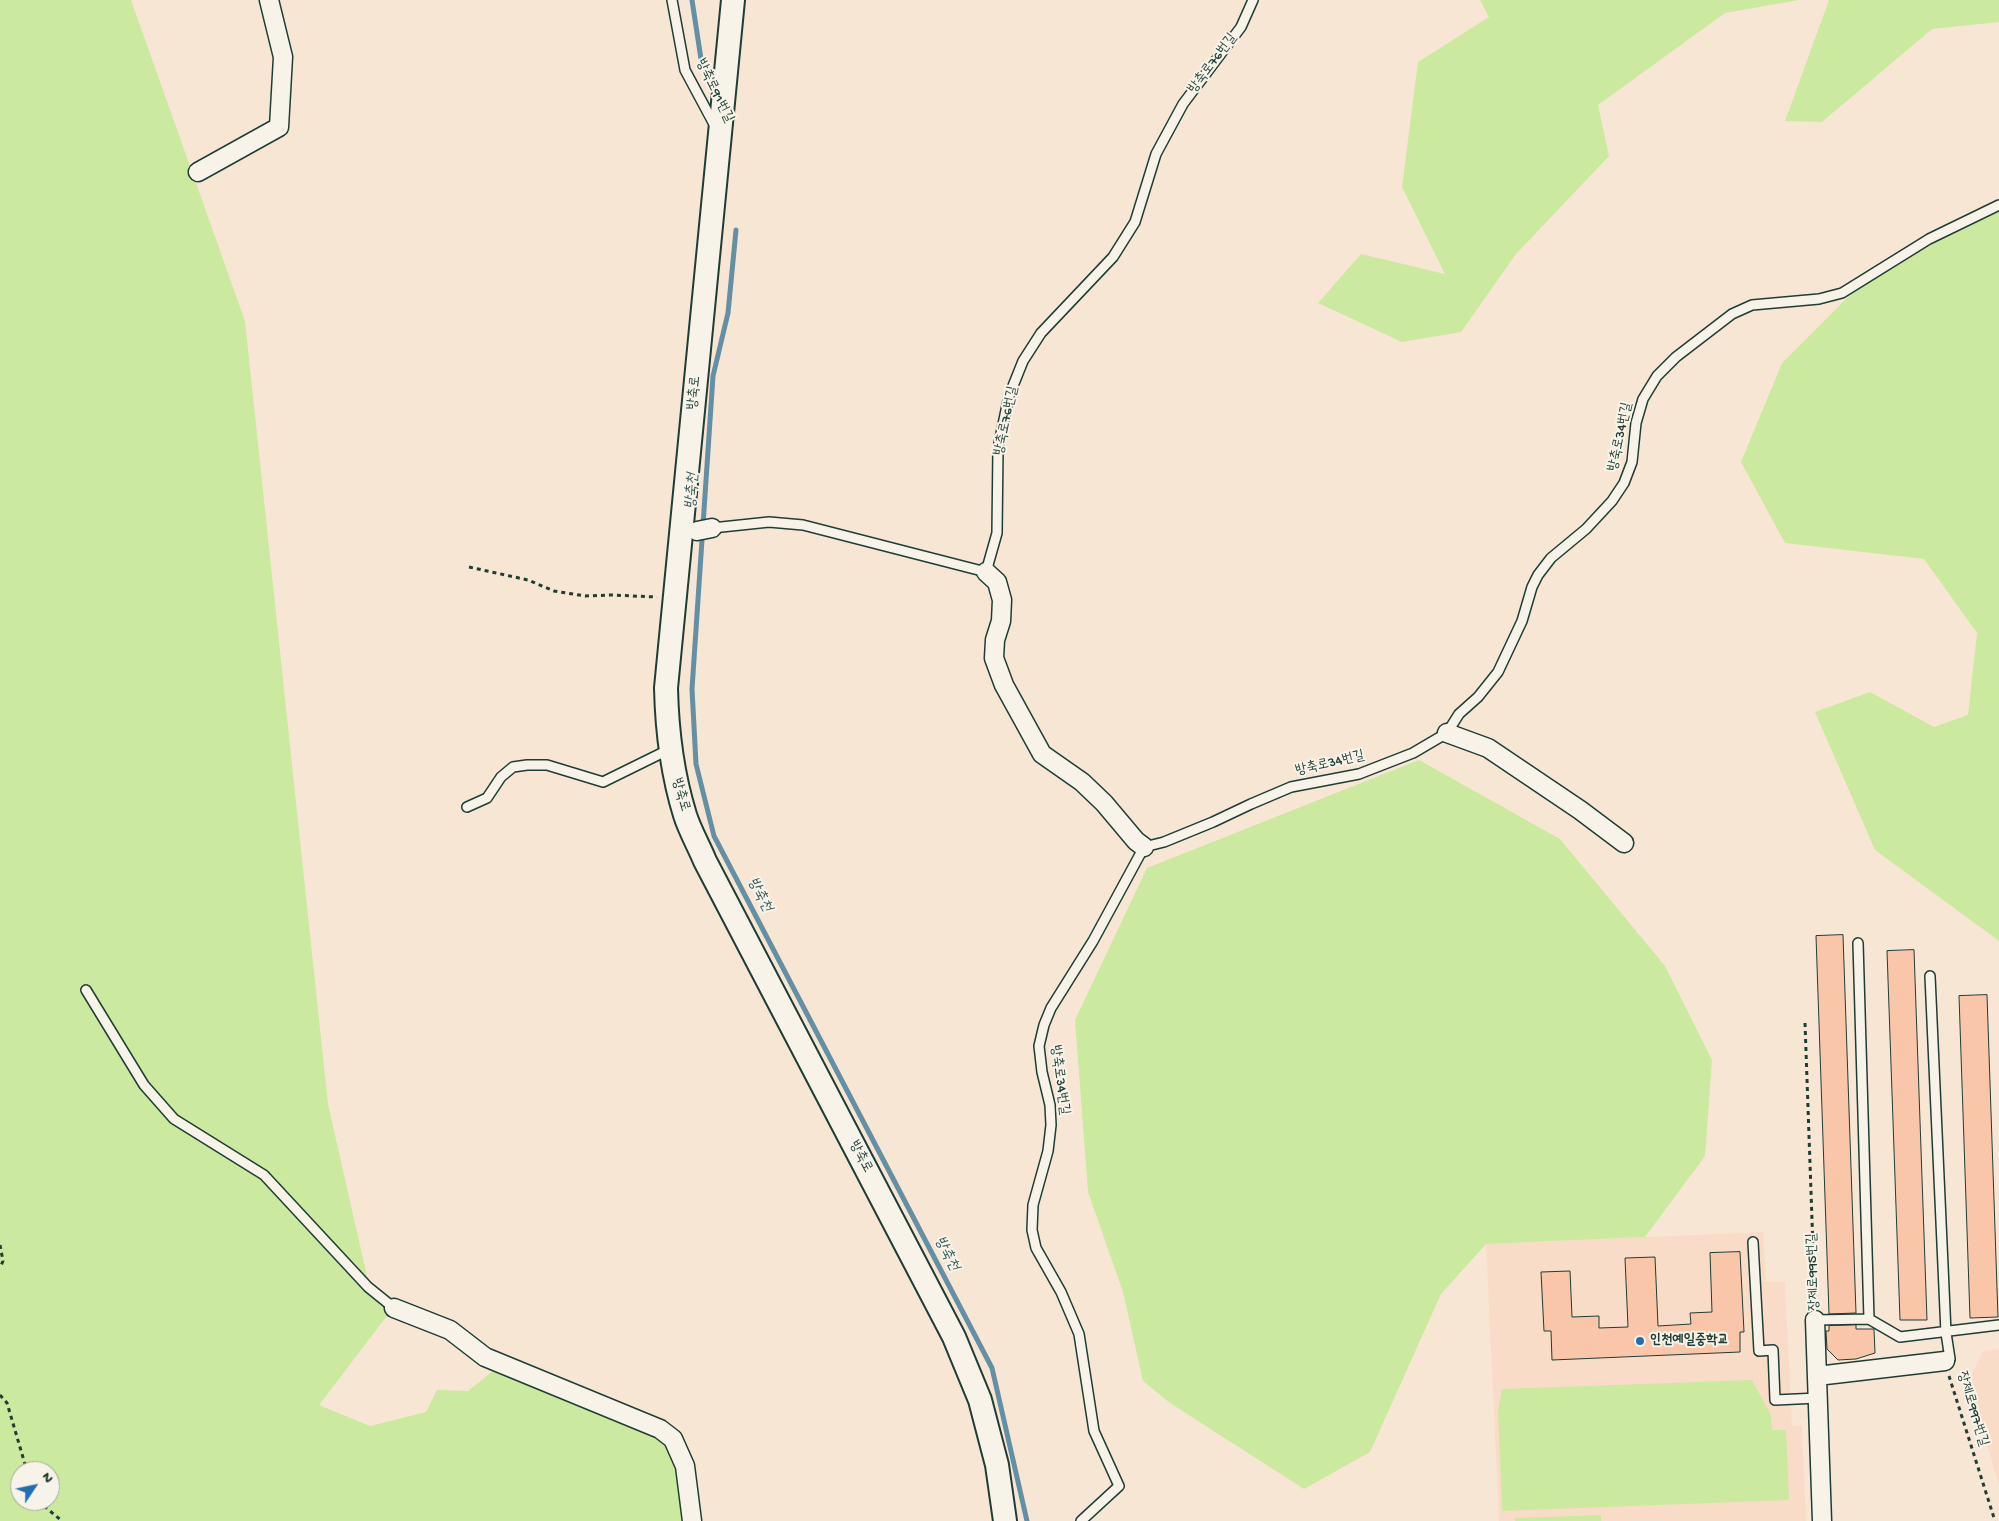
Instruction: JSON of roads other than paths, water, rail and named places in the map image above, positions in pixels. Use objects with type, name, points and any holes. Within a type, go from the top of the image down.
[{"type":"street","points":[[198,172],[279,127],[283,57],[269,0]]},
{"type":"street","name":"방축로","points":[[733,0],[720,135],[697,532],[675,597],[666,688],[667,728],[674,776],[686,817],[706,861],[954,1337],[980,1400],[996,1466],[1005,1521]]},
{"type":"street","points":[[986,572],[997,582],[1002,600],[1001,621],[994,640],[994,658],[1004,685],[1042,754],[1082,782],[1104,803],[1136,841],[1144,847]]},
{"type":"street","points":[[1447,733],[1488,748],[1580,810],[1624,843]]},
{"type":"street","points":[[394,1308],[450,1330],[485,1357],[660,1429],[672,1439],[685,1466],[692,1521]]},
{"type":"street","name":"장제로995번길","points":[[1815,1320],[1822,1521]]},
{"type":"street","points":[[1817,1376],[1945,1361]]},
{"type":"lane","name":"방축로91번길","points":[[672,0],[685,70],[720,135]]},
{"type":"lane","name":"방축로76번길","points":[[986,572],[997,533],[998,448],[1009,396],[1023,361],[1041,333],[1113,257],[1135,222],[1156,154],[1183,104],[1241,27],[1253,0]]},
{"type":"lane","name":"방축로34번길","points":[[1081,1521],[1119,1486],[1094,1430],[1079,1334],[1061,1292],[1036,1248],[1032,1230],[1033,1206],[1048,1151],[1051,1125],[1050,1104],[1042,1072],[1039,1046],[1044,1025],[1051,1008],[1093,940],[1144,847],[1164,842],[1213,822],[1291,787],[1359,774],[1413,753],[1447,733],[1459,714],[1478,696],[1498,672],[1522,621],[1532,587],[1538,575],[1551,558],[1586,529],[1612,501],[1624,483],[1632,462],[1636,423],[1643,399],[1657,376],[1676,357],[1732,314],[1752,305],[1819,300],[1842,293],[1929,239],[1999,205]]},
{"type":"lane","points":[[697,532],[769,522],[802,525],[986,572]]},
{"type":"lane","points":[[467,807],[486,798],[501,777],[513,767],[548,765],[603,782],[670,749]]},
{"type":"lane","points":[[1858,943],[1869,1319]]},
{"type":"lane","points":[[1930,976],[1946,1332],[1950,1359],[1945,1361]]},
{"type":"lane","points":[[86,990],[144,1085],[174,1119],[264,1175],[368,1287],[394,1308]]},
{"type":"lane","points":[[1753,1242],[1759,1351],[1773,1350],[1775,1400],[1818,1398]]},
{"type":"lane","points":[[1815,1320],[1869,1319],[1900,1337],[1999,1325]]},
{"type":"waterway","name":"방축천","points":[[692,0],[701,59]]},
{"type":"waterway","name":"방축천","points":[[736,230],[728,313],[713,376],[692,689],[696,764],[714,836],[992,1368],[1027,1521]]},
{"type":"place","name":"인천예일중학교","points":[[1640,1341]]}]
